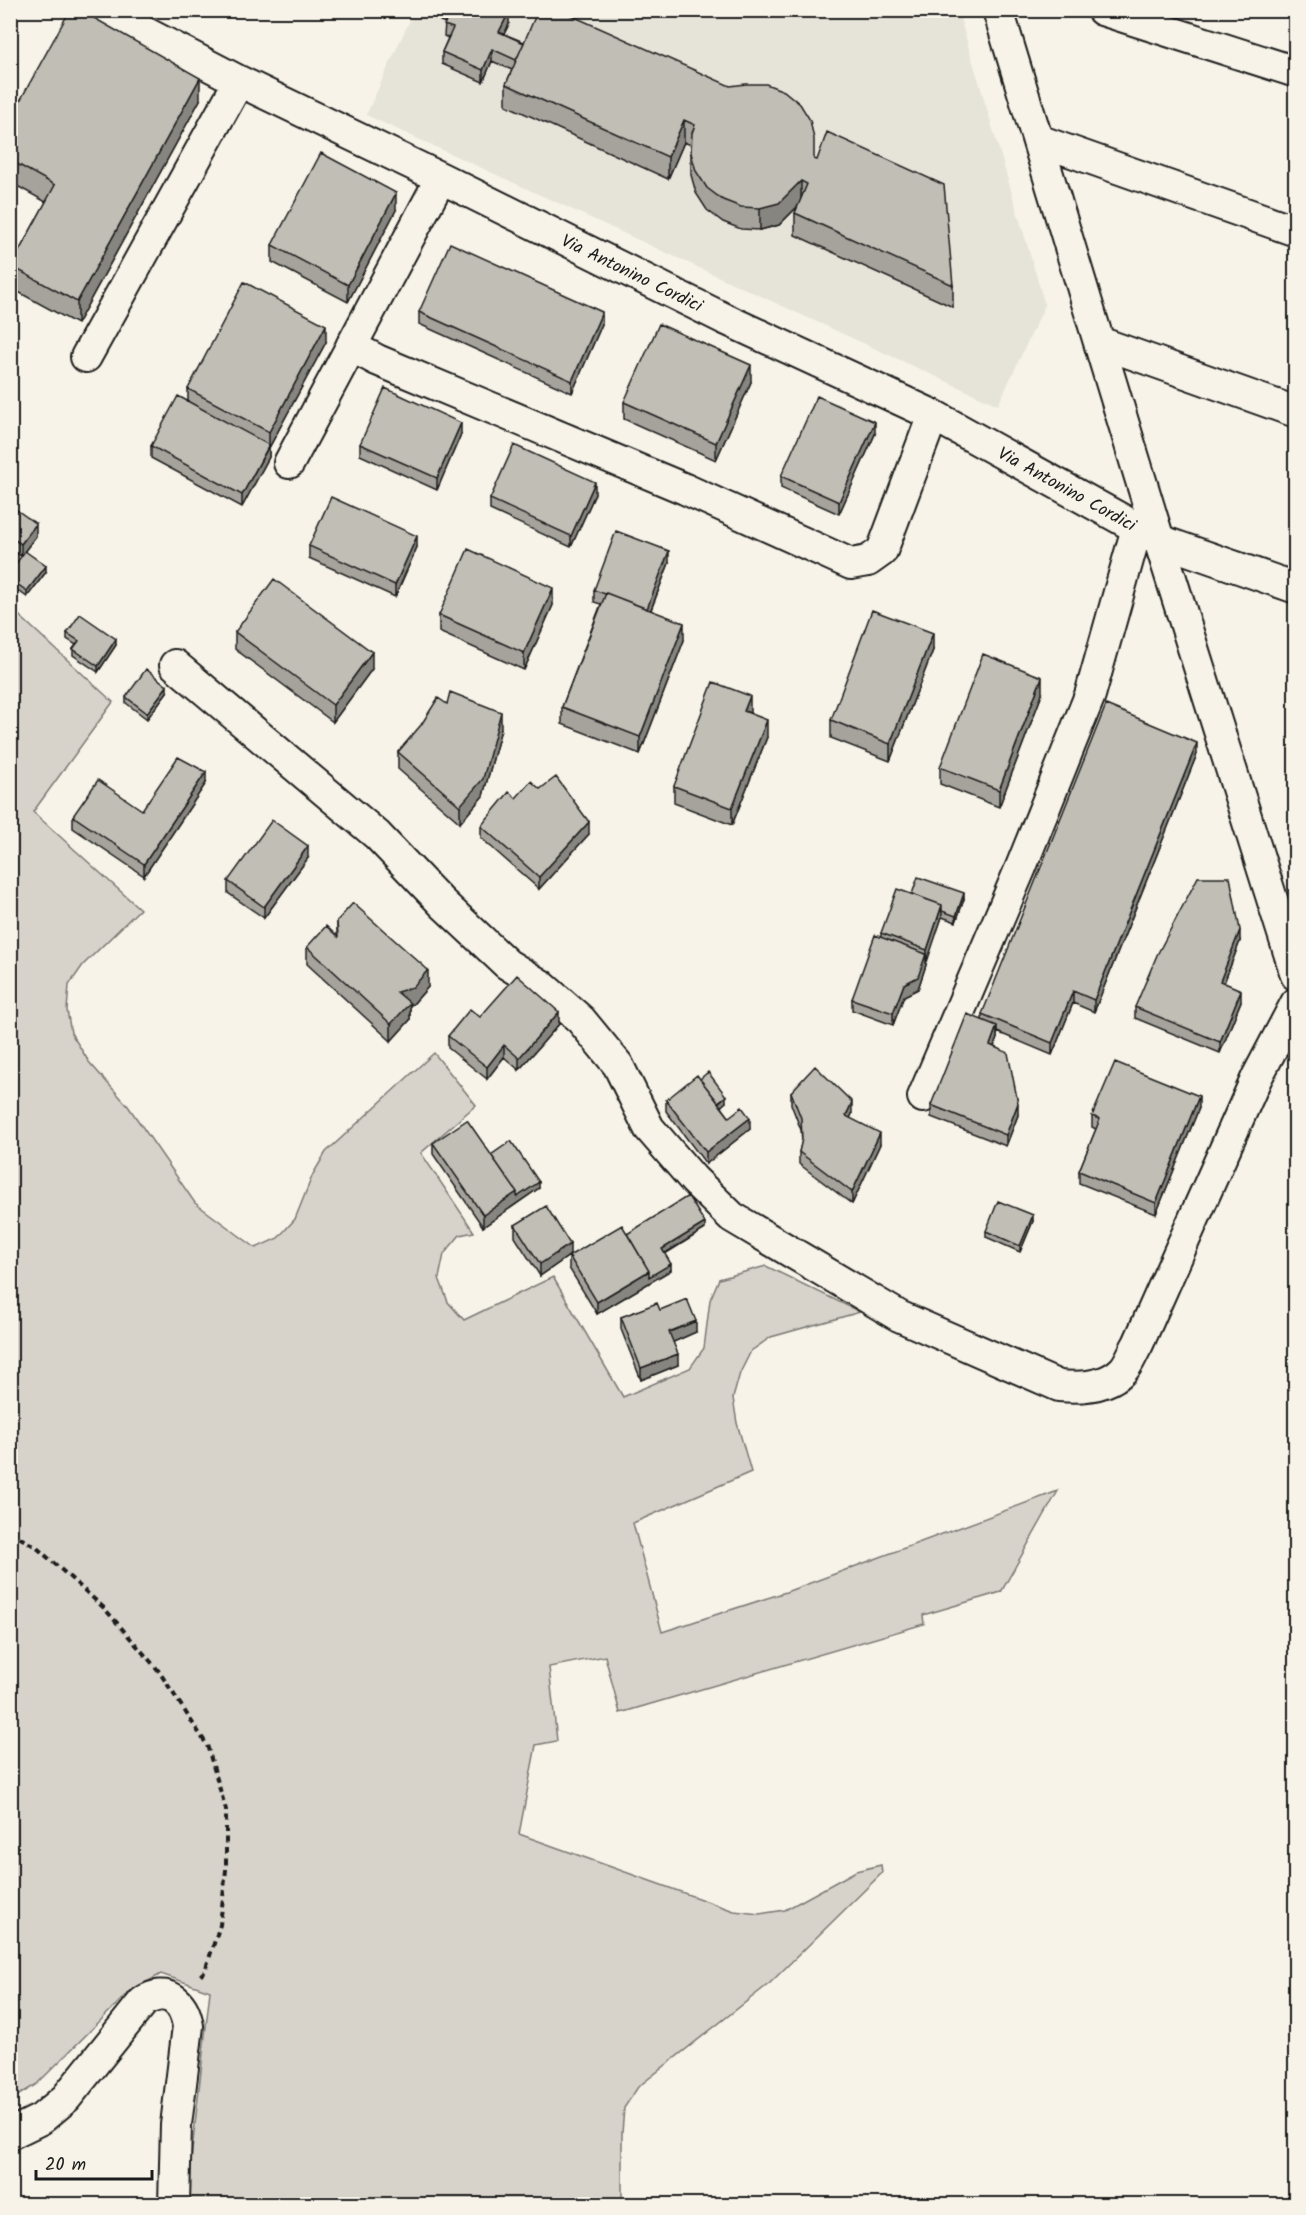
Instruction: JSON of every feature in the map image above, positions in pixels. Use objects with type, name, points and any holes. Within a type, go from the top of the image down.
[{"type":"street","name":"Via Antonino Cordici","points":[[102,10],[239,81],[725,319],[933,416],[1148,534],[1296,588]]},
{"type":"street","points":[[998,10],[1099,342],[1148,534],[1296,975]]},
{"type":"street","points":[[1102,10],[1296,72]]},
{"type":"street","points":[[86,357],[239,81]]},
{"type":"street","points":[[1038,140],[1296,231]]},
{"type":"street","points":[[289,463],[441,178]]},
{"type":"street","points":[[1099,342],[1296,412]]},
{"type":"street","points":[[351,346],[377,360],[685,489],[851,564],[868,561],[882,551],[933,416]]},
{"type":"street","points":[[923,1097],[1021,867],[1090,695],[1148,534]]},
{"type":"street","points":[[175,665],[377,835],[442,903],[507,964],[541,986],[581,1020],[618,1065],[649,1128],[694,1180],[732,1217],[899,1316],[1059,1386],[1082,1389],[1105,1381],[1123,1370],[1138,1344],[1257,1077],[1296,1003]]},
{"type":"street","points":[[10,2134],[41,2119],[66,2098],[143,2002],[153,1995],[167,1995],[178,2001],[186,2013],[188,2026],[176,2125],[174,2205]]},
{"type":"path","points":[[10,1532],[36,1547],[104,1608],[158,1670],[207,1745],[226,1810],[226,1870],[220,1925],[205,1971],[178,2001]]},
{"type":"shaded area","points":[[414,11],[958,11],[1045,305],[998,405],[366,115]]},
{"type":"shaded area","points":[[10,607],[113,702],[33,812],[140,909],[83,965],[69,985],[67,1010],[71,1033],[89,1062],[128,1106],[195,1203],[256,1248],[278,1238],[295,1219],[313,1174],[326,1152],[434,1053],[476,1105],[421,1153],[474,1232],[460,1235],[444,1254],[439,1278],[448,1302],[464,1320],[553,1277],[623,1397],[690,1368],[704,1348],[710,1300],[719,1279],[766,1266],[860,1312],[771,1337],[751,1351],[740,1373],[733,1398],[737,1423],[751,1472],[633,1523],[662,1632],[786,1592],[1058,1491],[1001,1592],[923,1615],[924,1624],[620,1713],[605,1656],[549,1667],[557,1741],[536,1745],[519,1834],[734,1911],[759,1914],[785,1910],[856,1871],[881,1865],[882,1873],[770,1983],[638,2087],[624,2108],[622,2204],[186,2204],[210,1991],[161,1974],[130,1991],[37,2084],[11,2100]]},
{"type":"building","points":[[70,10],[80,10],[200,78],[77,302],[11,266],[55,185],[10,160],[10,119]]},
{"type":"building","points":[[443,10],[506,10],[509,12],[499,32],[524,43],[516,60],[492,49],[483,70],[442,52],[453,28],[444,25],[450,14]]},
{"type":"building","points":[[538,10],[559,10],[730,86],[766,84],[784,91],[800,104],[810,120],[814,139],[814,159],[817,160],[827,132],[944,185],[953,285],[795,213],[807,184],[801,181],[779,203],[760,208],[741,207],[723,200],[707,188],[696,171],[691,153],[692,133],[695,125],[684,120],[668,157],[506,84]]},
{"type":"building","points":[[321,153],[396,193],[348,285],[272,245]]},
{"type":"building","points":[[450,243],[602,312],[572,381],[419,312]]},
{"type":"building","points":[[244,282],[326,325],[269,432],[188,389]]},
{"type":"building","points":[[659,324],[751,365],[716,443],[624,402]]},
{"type":"building","points":[[385,388],[461,423],[437,478],[360,444]]},
{"type":"building","points":[[178,396],[269,445],[242,495],[151,446]]},
{"type":"building","points":[[817,396],[875,422],[839,502],[781,476]]},
{"type":"building","points":[[514,445],[595,482],[571,536],[490,499]]},
{"type":"building","points":[[331,497],[417,536],[395,585],[309,546]]},
{"type":"building","points":[[10,505],[36,524],[21,544],[10,537]]},
{"type":"building","points":[[616,531],[669,551],[647,609],[594,590]]},
{"type":"building","points":[[468,549],[553,588],[524,653],[439,615]]},
{"type":"building","points":[[25,551],[46,566],[27,591],[10,579],[10,572]]},
{"type":"building","points":[[274,579],[372,652],[333,705],[235,632]]},
{"type":"building","points":[[606,593],[684,623],[640,737],[562,707]]},
{"type":"building","points":[[872,610],[933,633],[890,744],[831,720]]},
{"type":"building","points":[[80,614],[116,639],[98,666],[73,649],[79,641],[67,633]]},
{"type":"building","points":[[983,654],[1042,677],[999,790],[940,767]]},
{"type":"building","points":[[146,669],[167,686],[147,713],[126,697]]},
{"type":"building","points":[[713,682],[750,696],[744,711],[767,720],[732,808],[674,786]]},
{"type":"building","points":[[450,692],[501,712],[483,779],[460,806],[398,752],[421,725],[438,698],[447,704]]},
{"type":"building","points":[[1106,705],[1197,743],[1094,1000],[1073,991],[1052,1043],[982,1014]]},
{"type":"building","points":[[178,757],[206,772],[144,864],[73,816],[98,780],[142,810]]},
{"type":"building","points":[[556,777],[589,822],[539,877],[481,826],[509,792],[516,798],[531,781],[540,789]]},
{"type":"building","points":[[272,820],[308,846],[264,907],[228,881]]},
{"type":"building","points":[[918,877],[964,893],[956,916],[942,911],[942,905],[912,894]]},
{"type":"building","points":[[1198,877],[1230,877],[1240,930],[1220,981],[1241,990],[1220,1042],[1135,1007],[1157,955]]},
{"type":"building","points":[[897,889],[942,905],[927,950],[881,933]]},
{"type":"building","points":[[353,903],[428,970],[413,987],[397,992],[410,1003],[391,1024],[307,947],[326,926],[338,937],[337,921]]},
{"type":"building","points":[[875,935],[926,954],[918,977],[904,984],[893,1013],[852,999]]},
{"type":"building","points":[[517,975],[559,1012],[519,1058],[504,1045],[487,1067],[448,1036],[470,1009],[480,1017]]},
{"type":"building","points":[[967,1014],[997,1026],[990,1045],[1008,1053],[1018,1103],[1006,1135],[931,1105]]},
{"type":"building","points":[[1115,1062],[1199,1096],[1156,1203],[1079,1171],[1100,1119],[1092,1116]]},
{"type":"building","points":[[815,1066],[852,1102],[846,1116],[880,1133],[852,1192],[799,1152],[802,1139],[801,1118],[791,1092]]},
{"type":"building","points":[[708,1072],[726,1096],[718,1102],[700,1079]]},
{"type":"building","points":[[697,1075],[729,1117],[742,1107],[750,1118],[706,1152],[666,1100]]},
{"type":"building","points":[[467,1120],[517,1192],[483,1215],[433,1143]]},
{"type":"building","points":[[511,1141],[539,1182],[517,1197],[517,1192],[491,1155]]},
{"type":"building","points":[[688,1196],[705,1223],[662,1249],[671,1264],[649,1277],[649,1271],[627,1234]]},
{"type":"building","points":[[998,1201],[1033,1215],[1020,1246],[986,1231]]},
{"type":"building","points":[[546,1206],[570,1244],[540,1264],[515,1225]]},
{"type":"building","points":[[622,1225],[649,1271],[597,1302],[569,1256]]},
{"type":"building","points":[[687,1299],[696,1321],[669,1332],[678,1354],[641,1368],[621,1317],[657,1303],[660,1310]]}]
